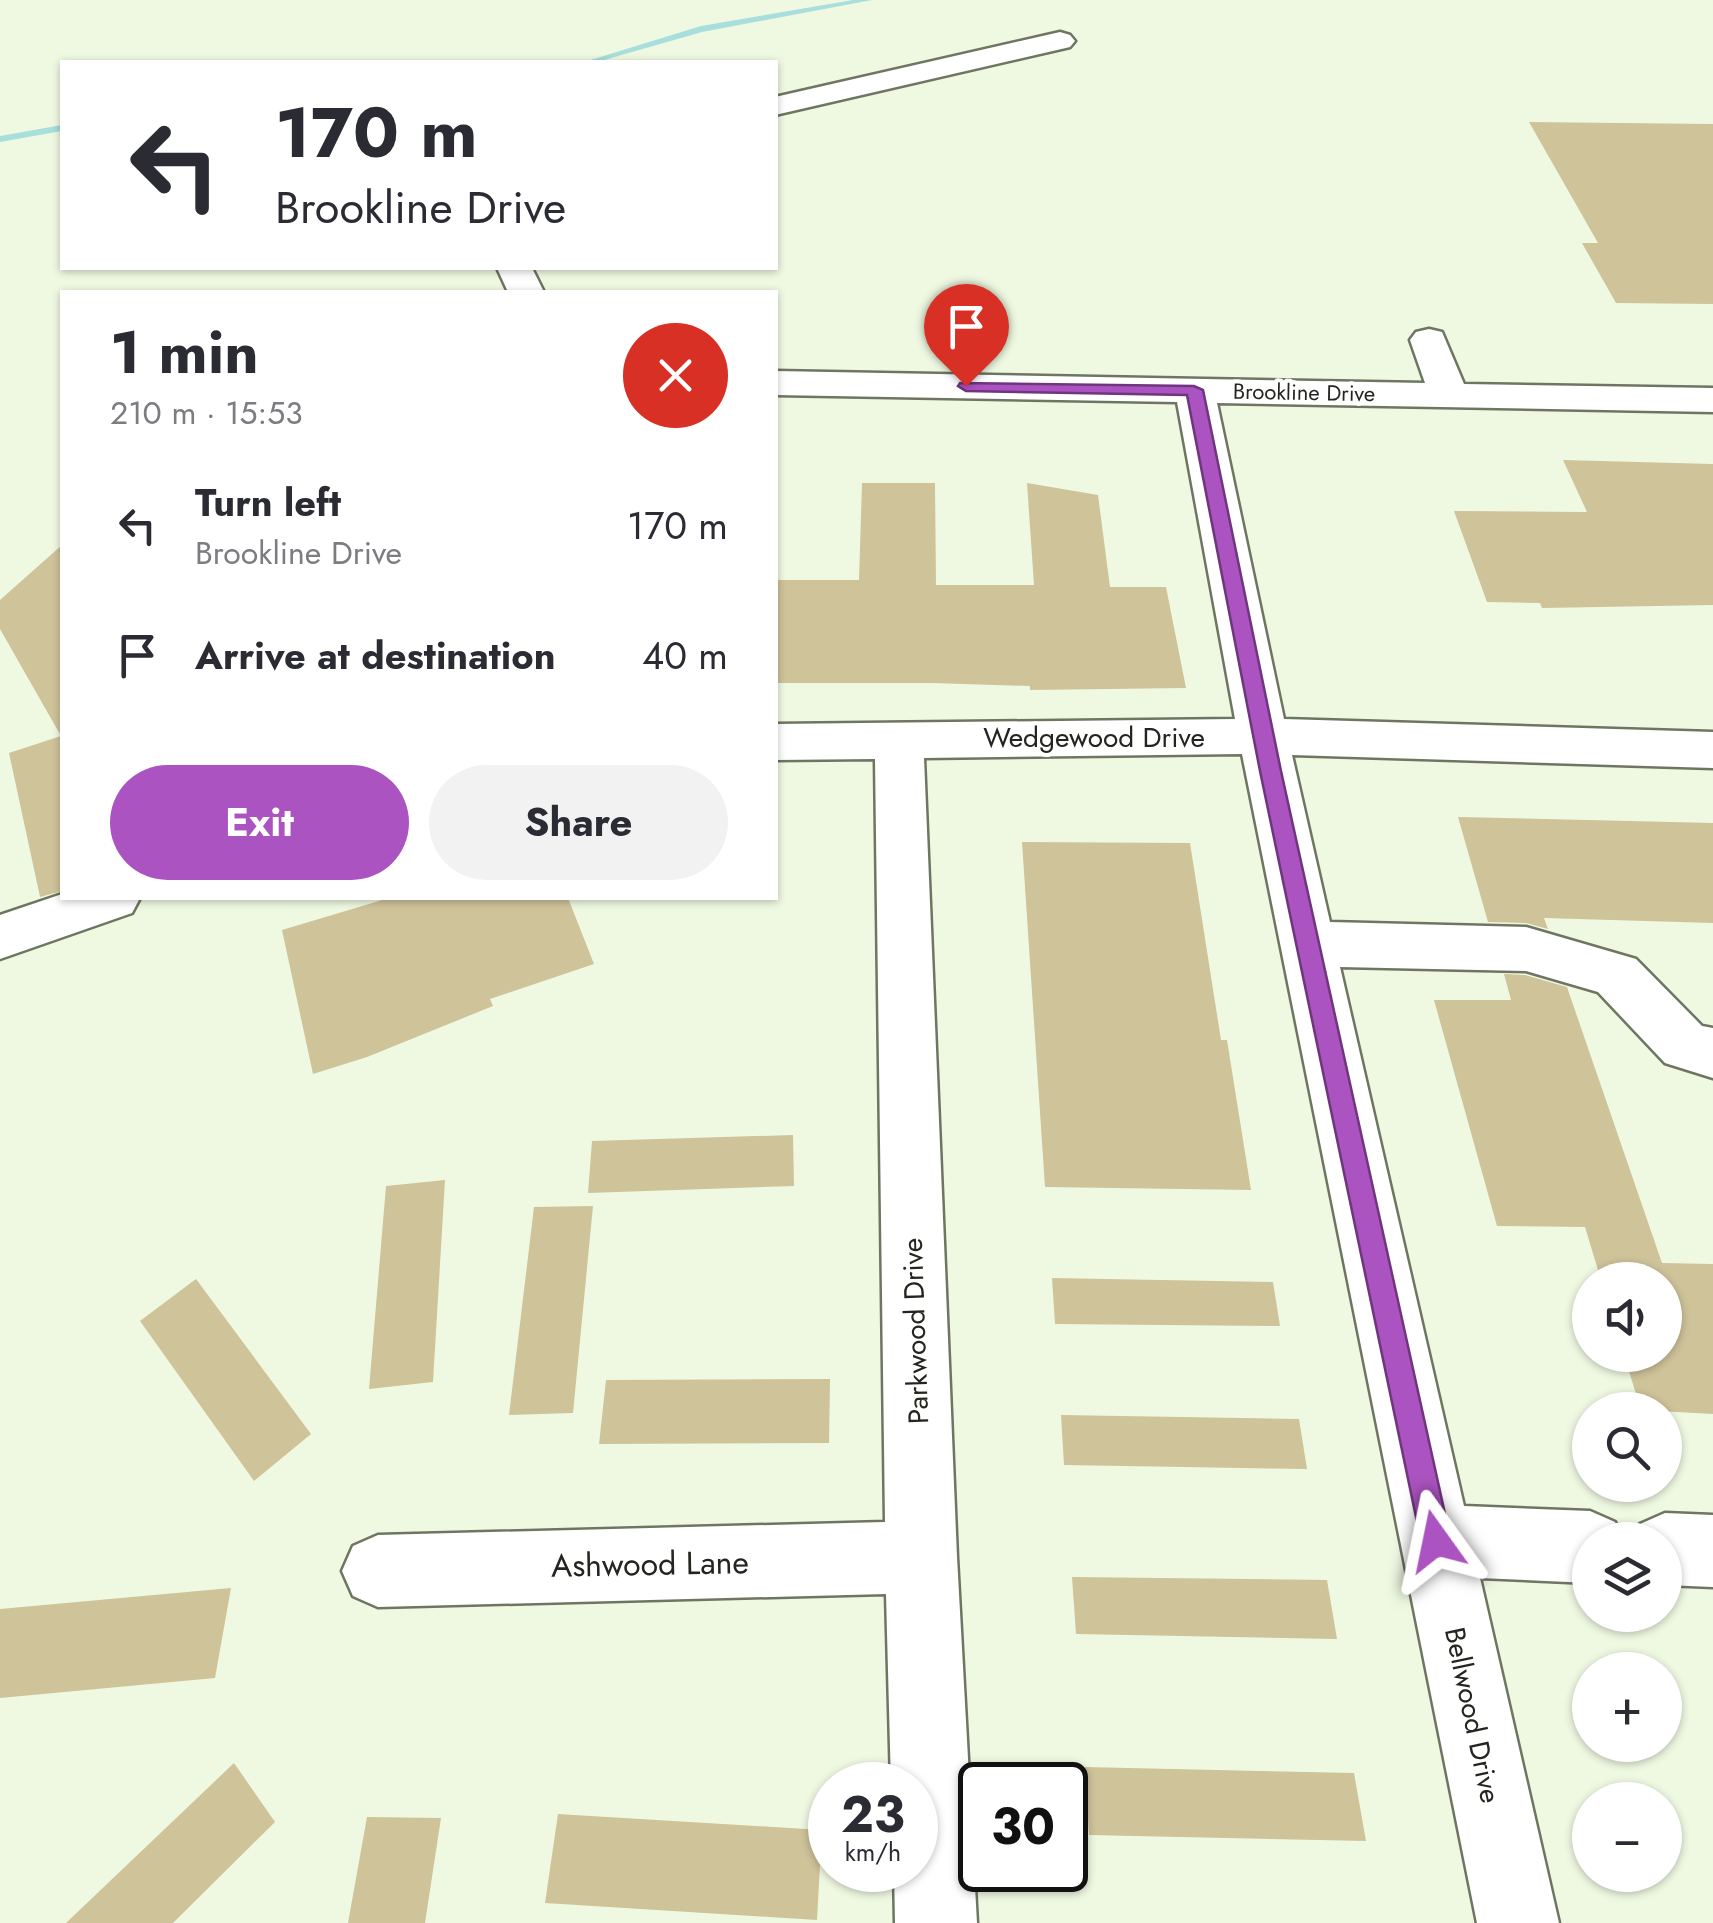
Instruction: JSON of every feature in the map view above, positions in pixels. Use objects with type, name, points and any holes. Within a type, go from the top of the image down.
[{"type":"street","points":[[778,105],[1060,41]]},
{"type":"street","points":[[1429,340],[1449,395]]},
{"type":"street","name":"Brookline Drive","points":[[778,384],[1713,400]]},
{"type":"street","name":"Bellwood Drive","points":[[1194,390],[1263,736],[1518,1923]]},
{"type":"street","name":"Wedgewood Drive","points":[[778,742],[1263,736],[1713,750]]},
{"type":"street","name":"Parkwood Drive","points":[[899,738],[921,1558],[936,1923]]},
{"type":"street","points":[[0,937],[108,900]]},
{"type":"street","points":[[1308,944],[1526,949],[1616,975],[1684,1046],[1713,1053]]},
{"type":"street","points":[[1436,1541],[1572,1545]]},
{"type":"street","points":[[1682,1550],[1713,1551]]},
{"type":"street","name":"Ashwood Lane","points":[[378,1571],[921,1558]]},
{"type":"building","points":[[1529,122],[1713,124],[1713,304],[1616,303],[1582,243],[1598,243]]},
{"type":"building","points":[[1563,460],[1713,464],[1713,605],[1542,608],[1540,603],[1487,602],[1454,511],[1587,512]]},
{"type":"building","points":[[862,483],[935,483],[936,585],[1034,585],[1027,483],[1098,495],[1110,587],[1166,587],[1186,688],[1030,690],[1030,686],[932,683],[778,683],[778,580],[859,580]]},
{"type":"building","points":[[60,547],[60,734],[0,629],[0,600]]},
{"type":"building","points":[[60,736],[60,892],[40,897],[9,753]]},
{"type":"building","points":[[1458,817],[1713,823],[1713,923],[1544,918],[1548,929],[1526,923],[1488,922]]},
{"type":"building","points":[[1022,842],[1190,843],[1221,1040],[1227,1040],[1251,1190],[1045,1187]]},
{"type":"building","points":[[382,900],[569,900],[594,964],[490,999],[493,1006],[367,1057],[313,1074],[282,930]]},
{"type":"building","points":[[1504,974],[1525,975],[1567,987],[1662,1262],[1596,1262],[1585,1227],[1497,1226],[1434,1000],[1511,1000]]},
{"type":"building","points":[[793,1135],[794,1186],[588,1193],[592,1141]]},
{"type":"building","points":[[445,1180],[433,1382],[369,1389],[386,1186]]},
{"type":"building","points":[[593,1206],[573,1413],[509,1415],[534,1207]]},
{"type":"building","points":[[1682,1263],[1713,1264],[1713,1414],[1682,1412],[1682,1392],[1635,1392],[1629,1372],[1682,1372]]},
{"type":"building","points":[[1052,1278],[1273,1282],[1280,1326],[1055,1324]]},
{"type":"building","points":[[196,1279],[311,1434],[254,1481],[140,1321]]},
{"type":"building","points":[[830,1379],[829,1443],[599,1444],[606,1380]]},
{"type":"building","points":[[1061,1415],[1299,1419],[1307,1469],[1064,1465]]},
{"type":"building","points":[[1072,1577],[1327,1580],[1337,1639],[1076,1634]]},
{"type":"building","points":[[231,1588],[215,1678],[0,1698],[0,1609]]},
{"type":"building","points":[[234,1763],[275,1822],[173,1923],[66,1923]]},
{"type":"building","points":[[1088,1767],[1354,1773],[1366,1841],[1089,1835]]},
{"type":"building","points":[[558,1814],[808,1829],[808,1892],[819,1892],[817,1920],[545,1903]]},
{"type":"building","points":[[367,1817],[441,1818],[425,1923],[348,1923]]},
{"type":"waterway","points":[[596,60],[701,29],[868,0]]},
{"type":"waterway","points":[[0,139],[60,128]]},
{"type":"route","points":[[966,386],[1194,390],[1270,771],[1436,1541]]}]
